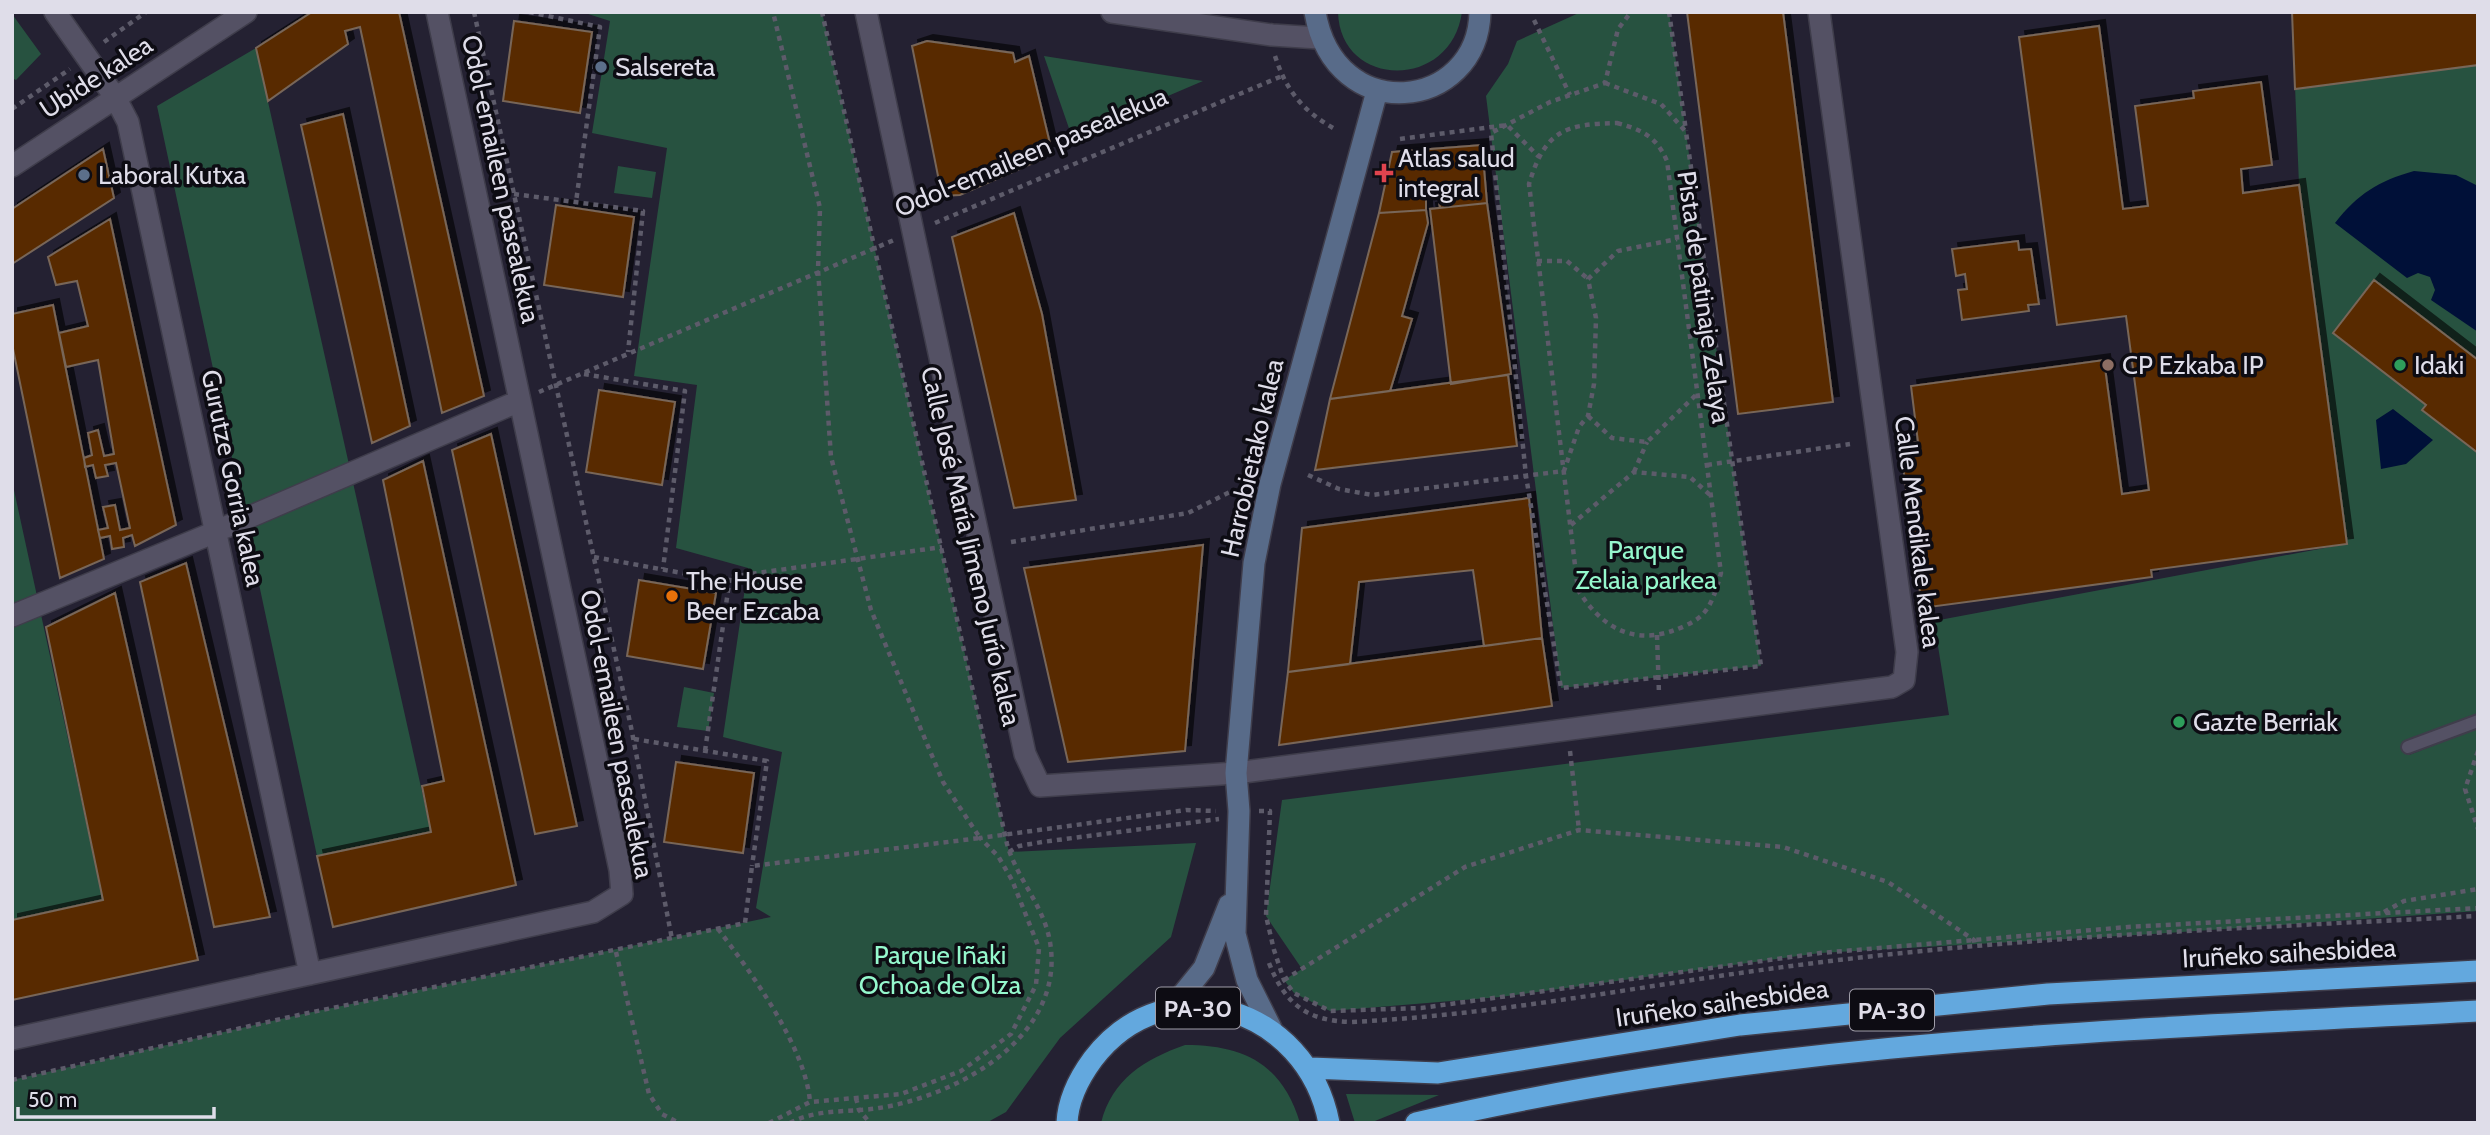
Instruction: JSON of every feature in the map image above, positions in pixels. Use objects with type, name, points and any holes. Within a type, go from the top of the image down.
[{"type":"highway","name":"Iruñeko saihesbidea","points":[[1310,1068],[1438,1073],[1740,1025],[2048,993],[2478,971]]},
{"type":"highway","name":"PA-30","points":[[1063,1119],[1081,1075],[1104,1045],[1134,1023],[1170,1010],[1205,1007],[1239,1013],[1271,1028],[1293,1046],[1310,1068],[1324,1100],[1329,1123]]},
{"type":"highway","name":"PA-30","points":[[1416,1123],[1520,1098],[1814,1056],[2109,1031],[2478,1011]]},
{"type":"main road","points":[[1315,12],[1320,38],[1333,61],[1352,80],[1377,91],[1404,93],[1430,87],[1453,73],[1470,51],[1480,26],[1480,12]]},
{"type":"main road","name":"Harrobietako kalea","points":[[1271,1028],[1247,980],[1235,934],[1234,889],[1243,817],[1236,773],[1254,563],[1270,484],[1377,91]]},
{"type":"main road","name":"Harrobietako kalea","points":[[1170,1010],[1204,968],[1234,889]]},
{"type":"street","name":"Gurutze Gorria kalea","points":[[55,12],[115,97],[128,122],[310,974]]},
{"type":"street","name":"Ubide kalea","points":[[12,166],[246,12]]},
{"type":"street","name":"Odol-emaileen pasealekua","points":[[12,1038],[593,912],[622,894],[608,816],[437,12]]},
{"type":"street","name":"Calle José María Jimeno Jurío kalea","points":[[866,12],[1025,754],[1040,786],[1236,773]]},
{"type":"street","points":[[1112,12],[1320,38]]},
{"type":"street","name":"Calle Mendikale kalea","points":[[1236,773],[1892,687],[1904,680],[1908,652],[1819,12]]},
{"type":"street","points":[[12,616],[510,405]]},
{"type":"lane","points":[[2408,747],[2478,721]]},
{"type":"path","points":[[474,12],[634,739],[672,939]]},
{"type":"path","points":[[529,12],[600,27],[576,202]]},
{"type":"path","points":[[769,1123],[810,1102],[901,1094],[961,1071],[1011,1034],[1036,985],[1040,948],[1012,880],[998,856],[980,838],[943,782],[871,610],[831,457],[818,270],[820,208],[773,12]]},
{"type":"path","name":"Calle José María Jimeno Jurío kalea","points":[[822,12],[1009,852]]},
{"type":"path","points":[[1605,83],[1618,29],[1631,12]]},
{"type":"path","points":[[1669,12],[1686,132],[1732,459],[1761,666],[1561,688],[1525,476],[1490,133],[1570,95],[1605,83],[1661,104],[1686,132]]},
{"type":"path","points":[[1534,20],[1570,95]]},
{"type":"path","points":[[1272,34],[1282,76],[1293,97],[1312,116],[1333,128]]},
{"type":"path","name":"Odol-emaileen pasealekua","points":[[532,395],[818,270],[1282,76]]},
{"type":"path","name":"Pista de patinaje Zelaya","points":[[1617,123],[1643,130],[1660,145],[1667,161],[1677,239],[1721,573],[1714,595],[1701,616],[1657,635],[1629,636],[1612,629],[1589,607],[1578,590],[1537,261],[1530,184],[1538,156],[1558,133],[1588,124],[1617,123]]},
{"type":"path","points":[[1400,139],[1507,125]]},
{"type":"path","points":[[1507,125],[1538,156]]},
{"type":"path","points":[[514,194],[643,211],[628,353]]},
{"type":"path","points":[[1588,279],[1618,251],[1677,239]]},
{"type":"path","points":[[1308,475],[1339,489],[1371,495],[1564,471],[1579,427],[1588,416],[1598,344],[1597,318],[1588,279],[1567,261],[1537,261]]},
{"type":"path","points":[[581,374],[685,391],[663,569]]},
{"type":"path","points":[[1571,525],[1634,472],[1647,442],[1697,394]]},
{"type":"path","points":[[1588,416],[1612,439],[1647,442]]},
{"type":"path","points":[[1707,465],[1732,459],[1850,443]]},
{"type":"path","points":[[1634,472],[1690,477],[1710,495]]},
{"type":"path","points":[[1011,542],[1188,513],[1230,492]]},
{"type":"path","points":[[594,557],[715,579],[942,547]]},
{"type":"path","points":[[705,751],[730,577]]},
{"type":"path","points":[[1657,635],[1659,718]]},
{"type":"path","points":[[1567,730],[1579,830]]},
{"type":"path","points":[[12,1080],[316,1011],[745,923],[767,761],[634,739]]},
{"type":"path","points":[[2478,751],[2465,789],[2471,816],[2478,829]]},
{"type":"path","points":[[751,866],[1186,810],[1243,817],[1264,830],[1259,888]]},
{"type":"path","points":[[790,1123],[811,1114],[859,1110],[916,1100],[971,1076],[1008,1051],[1041,1003],[1050,973],[1050,941],[1034,898],[1009,852],[1019,846],[1243,817],[1270,811],[1266,916],[1284,981],[1294,993],[1330,1011],[1421,1008],[1820,953],[2128,927],[2478,908]]},
{"type":"path","points":[[1284,981],[1465,867],[1579,830],[1783,847],[1888,882],[1974,940],[1975,947]]},
{"type":"path","points":[[2377,922],[2380,914],[2404,901],[2478,889]]},
{"type":"path","points":[[1258,900],[1261,925]]},
{"type":"path","points":[[1266,956],[1279,986],[1298,1007],[1326,1022],[1351,1023],[1518,1007],[1793,966],[1975,947],[2478,916]]},
{"type":"path","points":[[718,929],[762,988],[809,1084],[810,1102]]},
{"type":"path","points":[[616,951],[649,1094],[662,1114],[679,1123]]},
{"type":"path","points":[[856,1098],[859,1110],[870,1123]]},
{"type":"green space","name":"Parque Iñaki Ochoa de Olza","points":[[582,12],[822,12],[1009,852],[1196,843],[1171,937],[1060,1038],[1006,1112],[986,1123],[12,1123],[12,1080],[303,1014],[771,917],[756,908],[782,752],[723,737],[748,568],[676,548],[697,385],[634,376],[667,148],[592,133],[610,21]]},
{"type":"green space","points":[[1338,12],[1462,12],[1454,38],[1438,56],[1418,67],[1397,70],[1375,67],[1357,56],[1343,37]]},
{"type":"green space","name":"Parque Zelaia parkea","points":[[1581,12],[1669,12],[1761,666],[1561,688],[1486,96],[1508,64],[1517,41]]},
{"type":"green space","points":[[2292,12],[2478,12],[2478,721],[2408,747],[2409,755],[2478,728],[2478,911],[2153,934],[1820,953],[1500,997],[1330,1011],[1294,993],[1284,980],[1302,969],[1266,916],[1282,800],[1949,715],[1934,621],[2346,544],[2299,185]]},
{"type":"green space","points":[[12,14],[41,54],[16,80],[12,78]]},
{"type":"green space","points":[[256,48],[431,832],[317,856],[157,106]]},
{"type":"green space","points":[[1044,56],[1203,81],[1072,137]]},
{"type":"green space","points":[[618,166],[656,172],[652,198],[614,193]]},
{"type":"green space","points":[[12,481],[103,900],[12,920]]},
{"type":"green space","points":[[684,687],[714,693],[708,731],[677,727]]},
{"type":"green space","points":[[1185,1045],[1225,1049],[1258,1062],[1283,1086],[1300,1123],[1101,1123],[1113,1094],[1132,1073],[1157,1057]]},
{"type":"green space","points":[[1346,1094],[1439,1095],[1370,1123],[1355,1123]]},
{"type":"water","points":[[2414,171],[2456,175],[2478,186],[2478,332],[2431,300],[2435,290],[2430,277],[2418,273],[2407,278],[2335,223],[2352,204],[2370,190],[2390,179]]},
{"type":"water","points":[[2393,409],[2433,440],[2406,464],[2381,469],[2376,420]]},
{"type":"building","points":[[312,12],[399,12],[484,396],[442,413],[360,27],[345,31],[348,44],[268,101],[256,48]]},
{"type":"building","points":[[1687,12],[1783,12],[1833,402],[1738,414]]},
{"type":"building","points":[[2292,12],[2478,12],[2478,65],[2295,89]]},
{"type":"building","points":[[514,21],[592,32],[580,113],[503,101]]},
{"type":"building","name":"CP Ezkaba IP","points":[[2099,26],[2123,209],[2148,206],[2135,106],[2194,98],[2193,91],[2261,82],[2272,165],[2241,169],[2243,193],[2299,185],[2347,544],[2151,570],[2152,577],[1922,608],[1900,444],[1918,442],[1911,386],[2104,360],[2122,494],[2149,490],[2126,316],[2057,325],[2019,37]]},
{"type":"building","points":[[927,41],[1013,53],[1015,62],[1029,56],[1052,152],[1038,152],[1040,160],[960,195],[942,196],[912,46]]},
{"type":"building","points":[[343,114],[410,426],[372,443],[301,125]]},
{"type":"building","points":[[1482,145],[1487,203],[1440,208],[1438,196],[1426,197],[1426,210],[1379,213],[1392,152]]},
{"type":"building","points":[[103,149],[114,198],[12,264],[12,209]]},
{"type":"building","points":[[1487,203],[1511,374],[1451,384],[1430,209]]},
{"type":"building","points":[[556,205],[634,217],[623,297],[544,285]]},
{"type":"building","points":[[1426,210],[1428,223],[1402,316],[1412,319],[1390,391],[1330,399],[1379,213]]},
{"type":"building","points":[[1014,213],[1042,314],[1076,500],[1014,508],[952,237]]},
{"type":"building","points":[[110,219],[176,525],[135,546],[132,535],[123,538],[124,547],[112,549],[110,536],[100,538],[98,530],[108,528],[103,507],[115,505],[120,530],[130,528],[116,463],[105,465],[108,476],[96,478],[93,465],[85,467],[84,458],[92,455],[88,433],[98,430],[104,456],[114,454],[98,360],[66,367],[59,333],[88,326],[77,281],[56,285],[48,257]]},
{"type":"building","points":[[2018,241],[2019,250],[2031,249],[2039,304],[2028,305],[2029,311],[1962,320],[1958,290],[1967,289],[1965,274],[1956,276],[1952,249]]},
{"type":"building","points":[[2374,280],[2478,360],[2478,453],[2422,410],[2426,405],[2333,333]]},
{"type":"building","points":[[53,305],[104,559],[60,578],[12,344],[12,314]]},
{"type":"building","points":[[1508,375],[1517,446],[1315,470],[1330,399]]},
{"type":"building","points":[[599,390],[675,402],[662,485],[586,472]]},
{"type":"building","points":[[491,434],[577,826],[535,834],[452,450]]},
{"type":"building","points":[[423,461],[516,885],[333,927],[317,856],[431,832],[422,786],[444,781],[383,480]]},
{"type":"building","points":[[1529,498],[1542,638],[1484,646],[1473,570],[1359,582],[1350,664],[1288,672],[1302,528]]},
{"type":"building","points":[[1203,545],[1185,751],[1068,762],[1024,568]]},
{"type":"building","points":[[186,563],[270,917],[214,927],[140,582]]},
{"type":"building","points":[[639,580],[716,593],[703,669],[627,656]]},
{"type":"building","points":[[115,593],[198,960],[12,1000],[12,920],[103,900],[46,627]]},
{"type":"building","points":[[1542,638],[1552,706],[1279,745],[1288,672]]},
{"type":"building","points":[[676,762],[754,773],[743,853],[664,842]]},
{"type":"place","name":"Salsereta","points":[[601,67]]},
{"type":"place","name":"Atlas salud integral","points":[[1384,173]]},
{"type":"place","name":"Laboral Kutxa","points":[[84,175]]},
{"type":"place","name":"CP Ezkaba IP","points":[[2108,365]]},
{"type":"place","name":"Idaki","points":[[2400,365]]},
{"type":"place","name":"The House Beer Ezcaba","points":[[672,596]]},
{"type":"place","name":"Gazte Berriak","points":[[2179,722]]}]
